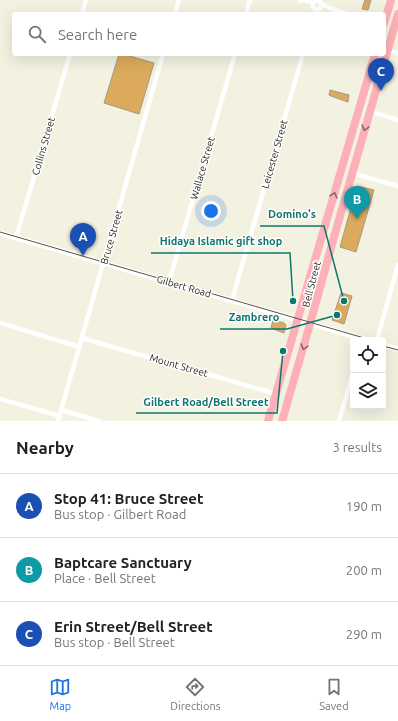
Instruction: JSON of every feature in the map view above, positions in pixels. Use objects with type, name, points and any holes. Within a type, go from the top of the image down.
[{"type":"highway","points":[[386,17],[391,0]]},
{"type":"highway","name":"Bell Street","points":[[282,421],[398,14]]},
{"type":"highway","name":"Bell Street","points":[[268,421],[374,56]]},
{"type":"street","points":[[83,12],[86,0]]},
{"type":"street","points":[[176,12],[179,0]]},
{"type":"street","points":[[247,12],[250,0]]},
{"type":"street","points":[[301,0],[317,6],[342,12]]},
{"type":"street","points":[[386,25],[394,27]]},
{"type":"street","points":[[388,50],[398,53]]},
{"type":"street","name":"Collins Street","points":[[16,238],[69,56]]},
{"type":"street","name":"Bruce Street","points":[[59,419],[163,56]]},
{"type":"street","name":"Wallace Street","points":[[169,282],[234,56]]},
{"type":"street","name":"Leicester Street","points":[[232,300],[302,56]]},
{"type":"street","points":[[370,111],[398,120]]},
{"type":"street","points":[[352,173],[398,186]]},
{"type":"street","name":"Gilbert Road","points":[[0,233],[298,319],[355,337]]},
{"type":"street","points":[[378,337],[398,265]]},
{"type":"street","points":[[0,324],[80,347]]},
{"type":"street","name":"Mount Street","points":[[82,338],[276,394]]},
{"type":"street","points":[[386,346],[398,349]]},
{"type":"street","points":[[339,421],[350,383]]},
{"type":"street","points":[[0,399],[59,419]]},
{"type":"street","points":[[61,410],[99,421]]},
{"type":"building","points":[[365,0],[371,0],[368,10],[362,9]]},
{"type":"building","points":[[118,56],[130,56],[154,63],[139,114],[104,103]]},
{"type":"building","points":[[330,90],[349,95],[348,102],[329,95]]},
{"type":"building","points":[[357,186],[374,190],[356,252],[340,247]]},
{"type":"building","points":[[341,293],[352,296],[344,324],[332,320]]},
{"type":"building","points":[[273,320],[286,325],[284,333],[271,328]]},
{"type":"tram line","points":[[0,232],[361,337]]},
{"type":"tram line","points":[[386,347],[398,350]]},
{"type":"place","name":"Erin Street/Bell Street","points":[[381,91]]},
{"type":"place","name":"Baptcare Sanctuary","points":[[357,219]]},
{"type":"place","name":"Stop 41: Bruce Street","points":[[83,256]]},
{"type":"place","name":"Hidaya Islamic gift shop","points":[[293,301]]},
{"type":"place","name":"Domino's","points":[[344,301]]},
{"type":"place","name":"Zambrero","points":[[337,315]]},
{"type":"place","name":"Gilbert Road/Bell Street","points":[[283,351]]}]
